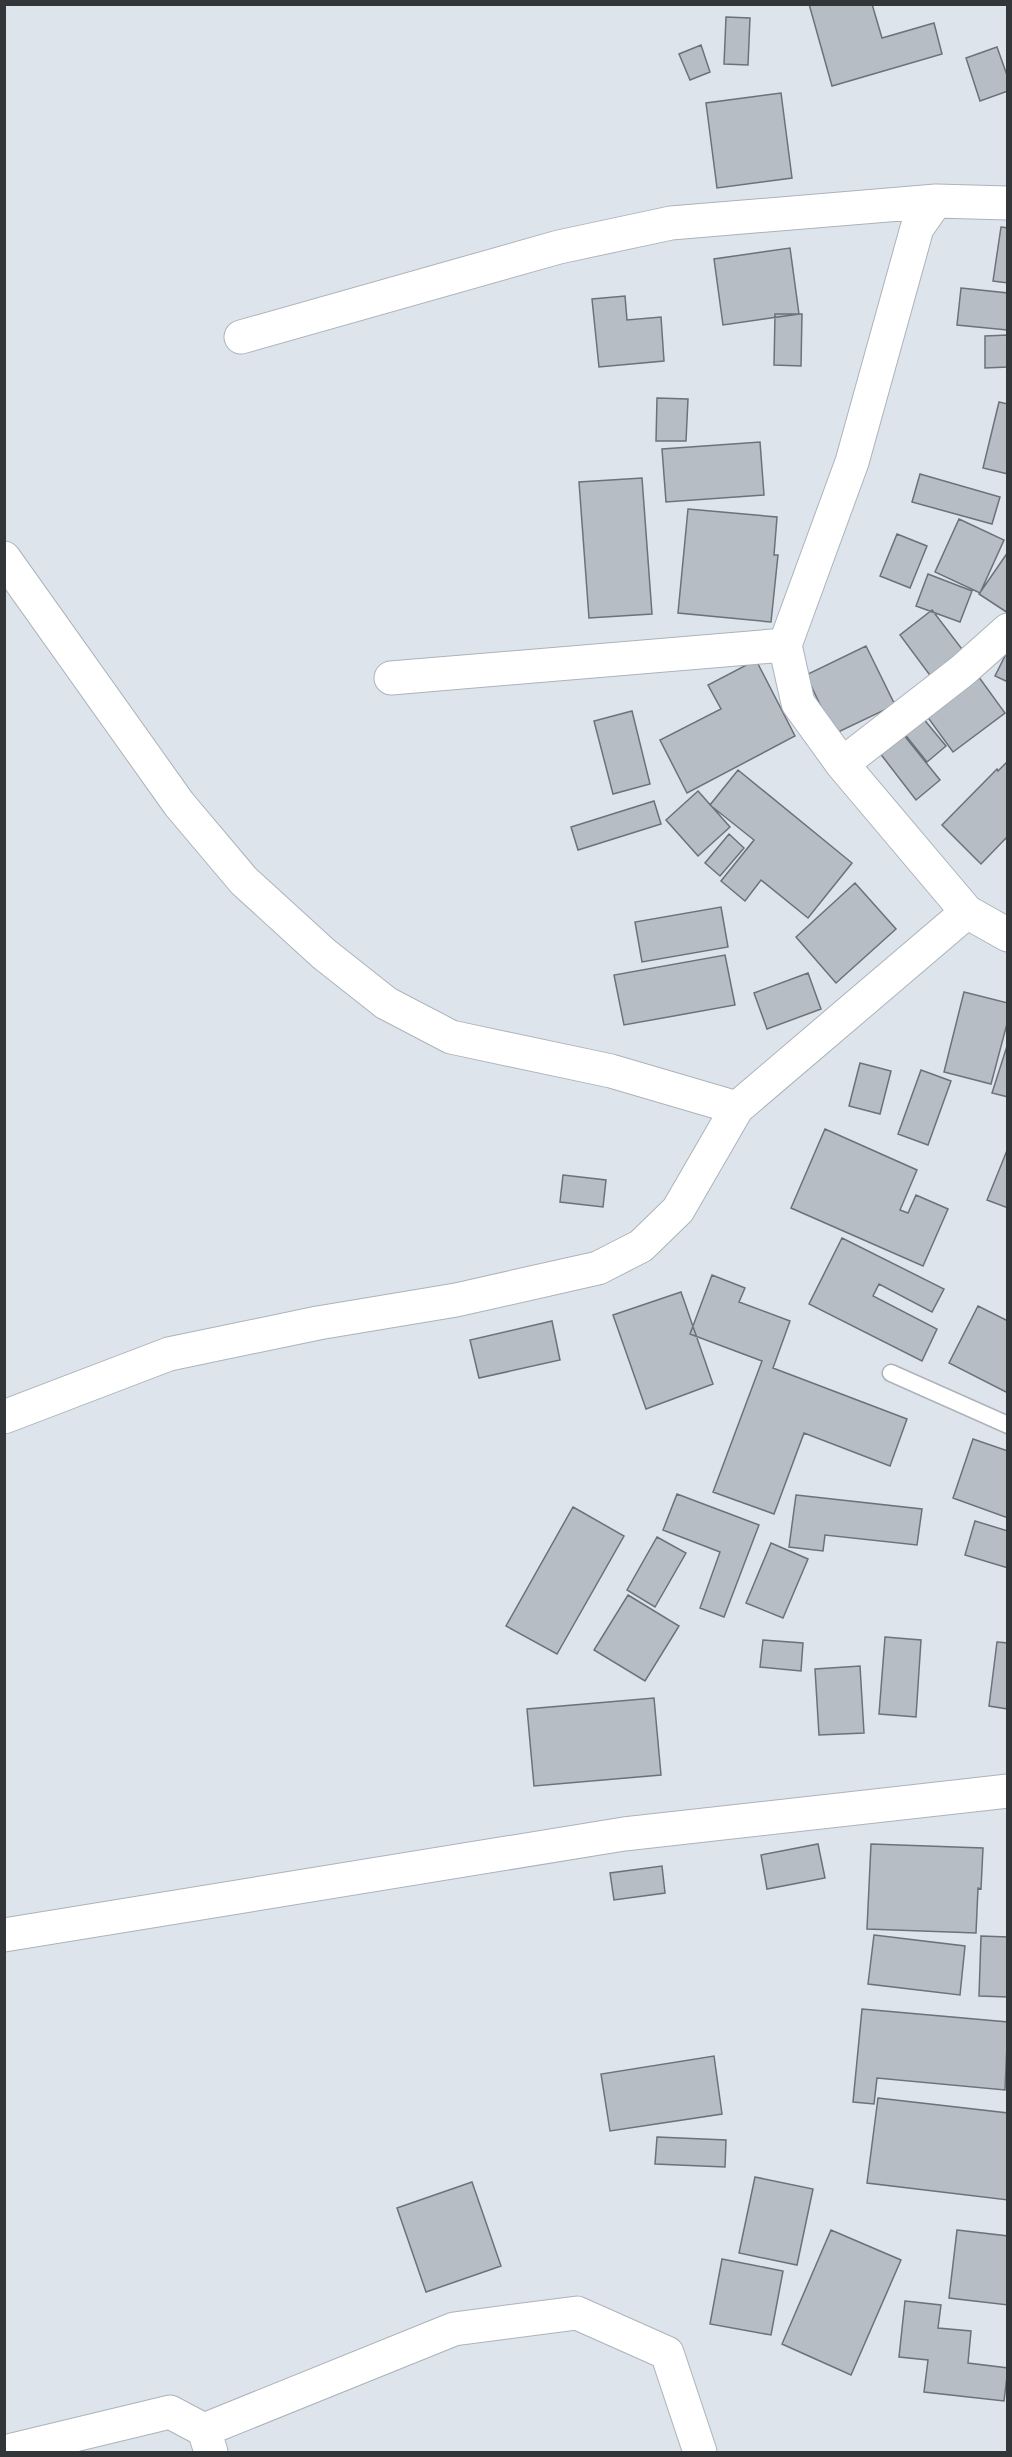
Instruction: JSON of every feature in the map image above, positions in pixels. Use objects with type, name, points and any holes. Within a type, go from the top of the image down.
[{"type":"street","points":[[936,201],[917,228],[852,462],[785,645],[798,703],[842,764],[967,912],[1008,935]]},
{"type":"street","points":[[241,338],[559,247],[670,223],[936,201],[1008,203]]},
{"type":"street","points":[[4,558],[179,804],[244,881],[324,954],[386,1004],[451,1037],[611,1071],[737,1108]]},
{"type":"street","points":[[842,764],[962,671],[1008,630]]},
{"type":"street","points":[[391,678],[785,645]]},
{"type":"street","points":[[4,1417],[169,1354],[318,1323],[456,1300],[598,1268],[641,1246],[678,1210],[737,1108],[967,912]]},
{"type":"street","points":[[4,1935],[624,1834],[1008,1791]]},
{"type":"street","points":[[4,2452],[170,2412],[207,2441],[454,2329],[577,2313],[667,2353],[700,2452]]},
{"type":"lane","points":[[891,1373],[1008,1425]]},
{"type":"building","points":[[809,4],[872,4],[882,38],[934,23],[942,54],[832,86]]},
{"type":"building","points":[[726,17],[750,18],[748,65],[724,64]]},
{"type":"building","points":[[701,45],[710,72],[690,80],[679,54]]},
{"type":"building","points":[[997,47],[1008,78],[1008,91],[980,101],[966,58]]},
{"type":"building","points":[[781,93],[792,178],[717,188],[706,103]]},
{"type":"building","points":[[1001,227],[1008,228],[1008,283],[993,281]]},
{"type":"building","points":[[790,248],[799,314],[723,325],[714,259]]},
{"type":"building","points":[[961,288],[1008,293],[1007,330],[957,325]]},
{"type":"building","points":[[625,296],[627,320],[661,317],[664,361],[599,367],[592,299]]},
{"type":"building","points":[[775,314],[802,314],[801,366],[774,365]]},
{"type":"building","points":[[1008,335],[1008,367],[985,368],[985,336]]},
{"type":"building","points":[[657,398],[688,399],[686,441],[656,441]]},
{"type":"building","points":[[999,402],[1008,404],[1008,474],[983,468]]},
{"type":"building","points":[[760,442],[764,495],[666,502],[662,449]]},
{"type":"building","points":[[920,474],[1000,497],[992,524],[912,502]]},
{"type":"building","points":[[642,478],[652,614],[589,618],[579,482]]},
{"type":"building","points":[[688,509],[777,517],[774,555],[778,555],[771,622],[678,613]]},
{"type":"building","points":[[959,519],[1004,540],[980,593],[935,572]]},
{"type":"building","points":[[897,534],[927,546],[910,588],[880,576]]},
{"type":"building","points":[[1008,552],[1008,613],[979,594]]},
{"type":"building","points":[[928,574],[972,591],[960,622],[916,606]]},
{"type":"building","points":[[932,610],[965,653],[932,678],[900,635]]},
{"type":"building","points":[[866,646],[895,705],[834,734],[806,675]]},
{"type":"building","points":[[1008,653],[1008,682],[995,676]]},
{"type":"building","points":[[756,660],[795,736],[687,793],[660,740],[721,709],[708,685]]},
{"type":"building","points":[[973,669],[1005,713],[953,752],[921,708]]},
{"type":"building","points":[[632,711],[650,784],[613,794],[594,721]]},
{"type":"building","points":[[917,711],[946,746],[927,762],[899,727]]},
{"type":"building","points":[[899,729],[940,780],[916,800],[876,748]]},
{"type":"building","points":[[1008,761],[1008,836],[981,864],[942,825],[997,769],[998,771]]},
{"type":"building","points":[[738,770],[852,863],[808,918],[761,880],[745,901],[721,881],[754,840],[710,805]]},
{"type":"building","points":[[698,791],[730,827],[698,856],[666,820]]},
{"type":"building","points":[[654,801],[661,824],[578,850],[571,827]]},
{"type":"building","points":[[729,834],[744,848],[720,876],[705,863]]},
{"type":"building","points":[[855,883],[896,929],[836,983],[796,937]]},
{"type":"building","points":[[721,907],[728,947],[642,962],[635,922]]},
{"type":"building","points":[[725,955],[735,1005],[624,1025],[614,975]]},
{"type":"building","points":[[808,973],[821,1009],[767,1029],[754,993]]},
{"type":"building","points":[[964,992],[1008,1003],[1008,1020],[991,1084],[944,1072]]},
{"type":"building","points":[[1008,1043],[1008,1097],[992,1093]]},
{"type":"building","points":[[860,1063],[891,1071],[880,1114],[849,1106]]},
{"type":"building","points":[[921,1070],[951,1081],[928,1145],[898,1134]]},
{"type":"building","points":[[825,1129],[917,1170],[900,1210],[908,1213],[916,1195],[948,1209],[923,1266],[791,1208]]},
{"type":"building","points":[[1008,1148],[1008,1208],[987,1200]]},
{"type":"building","points":[[563,1175],[606,1180],[603,1207],[560,1202]]},
{"type":"building","points":[[842,1238],[944,1289],[932,1312],[879,1284],[873,1296],[937,1329],[922,1361],[809,1304]]},
{"type":"building","points":[[712,1275],[745,1288],[739,1302],[790,1321],[773,1368],[907,1419],[890,1466],[804,1433],[774,1514],[713,1492],[762,1361],[690,1334]]},
{"type":"building","points":[[681,1292],[713,1384],[646,1409],[613,1315]]},
{"type":"building","points":[[978,1306],[1008,1321],[1008,1393],[949,1363]]},
{"type":"building","points":[[552,1321],[560,1360],[479,1378],[470,1340]]},
{"type":"building","points":[[973,1439],[1008,1451],[1008,1518],[953,1498]]},
{"type":"building","points":[[677,1494],[759,1525],[724,1617],[700,1608],[720,1552],[663,1530]]},
{"type":"building","points":[[796,1495],[922,1509],[917,1545],[825,1535],[823,1551],[789,1547]]},
{"type":"building","points":[[573,1507],[624,1536],[557,1654],[506,1626]]},
{"type":"building","points":[[975,1521],[1008,1531],[1008,1568],[965,1555]]},
{"type":"building","points":[[657,1537],[686,1553],[655,1607],[627,1590]]},
{"type":"building","points":[[771,1543],[808,1559],[783,1618],[746,1603]]},
{"type":"building","points":[[628,1595],[679,1626],[645,1681],[594,1650]]},
{"type":"building","points":[[885,1637],[921,1640],[916,1717],[879,1714]]},
{"type":"building","points":[[763,1640],[803,1643],[801,1671],[760,1667]]},
{"type":"building","points":[[997,1642],[1008,1643],[1008,1709],[989,1706]]},
{"type":"building","points":[[860,1666],[864,1733],[819,1735],[815,1669]]},
{"type":"building","points":[[654,1698],[661,1775],[534,1786],[527,1709]]},
{"type":"building","points":[[818,1844],[825,1878],[767,1889],[761,1855]]},
{"type":"building","points":[[871,1844],[983,1848],[976,1933],[867,1929]]},
{"type":"building","points":[[662,1866],[665,1893],[614,1900],[610,1873]]},
{"type":"building","points":[[874,1935],[965,1946],[960,1995],[868,1984]]},
{"type":"building","points":[[981,1936],[1008,1937],[1008,1997],[979,1996]]},
{"type":"building","points":[[862,2009],[1008,2022],[1005,2090],[877,2078],[874,2104],[853,2102]]},
{"type":"building","points":[[714,2056],[722,2114],[610,2131],[601,2074]]},
{"type":"building","points":[[878,2098],[1008,2113],[1008,2200],[867,2183]]},
{"type":"building","points":[[657,2137],[726,2140],[725,2167],[655,2164]]},
{"type":"building","points":[[755,2177],[813,2189],[797,2265],[739,2253]]},
{"type":"building","points":[[472,2182],[501,2266],[426,2292],[397,2208]]},
{"type":"building","points":[[831,2230],[901,2260],[851,2375],[782,2344]]},
{"type":"building","points":[[957,2230],[1008,2236],[1008,2305],[949,2298]]},
{"type":"building","points":[[722,2259],[783,2271],[771,2335],[710,2324]]},
{"type":"building","points":[[905,2301],[941,2305],[938,2328],[971,2331],[968,2363],[1008,2368],[1004,2401],[924,2392],[928,2360],[899,2357]]}]
